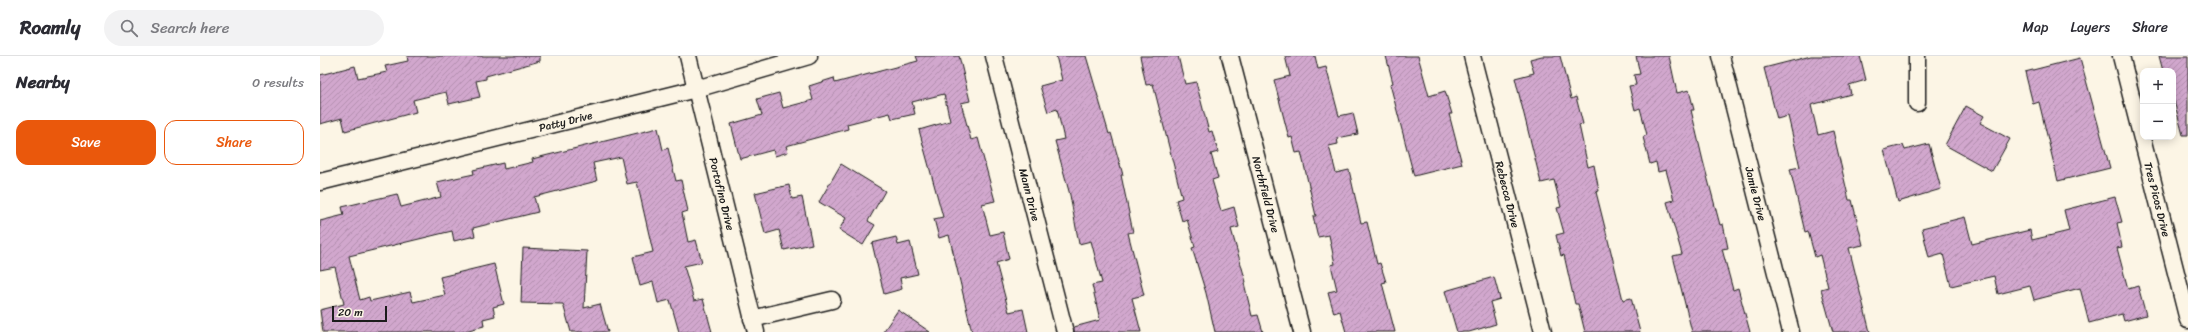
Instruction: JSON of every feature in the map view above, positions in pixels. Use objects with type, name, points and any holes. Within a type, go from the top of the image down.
[{"type":"street","name":"Portofino Drive","points":[[688,56],[754,326]]},
{"type":"street","name":"Patty Drive","points":[[320,182],[696,89],[809,56]]},
{"type":"street","name":"Mann Drive","points":[[994,56],[1065,332]]},
{"type":"street","name":"Northfield Drive","points":[[1230,56],[1302,332]]},
{"type":"street","name":"Rebecca Drive","points":[[1472,56],[1543,332]]},
{"type":"street","name":"Jamie Drive","points":[[1721,56],[1791,332]]},
{"type":"street","points":[[1917,56],[1917,103]]},
{"type":"street","name":"Tres Picos Drive","points":[[2121,56],[2182,276],[2188,320]]},
{"type":"street","points":[[754,326],[832,300]]},
{"type":"building","points":[[407,56],[540,56],[540,61],[486,76],[486,79],[476,81],[480,97],[449,104],[446,92],[413,100],[416,112],[345,131],[342,118],[320,124],[320,75],[355,66],[358,78],[387,72],[385,66],[408,61]]},
{"type":"building","points":[[916,56],[959,56],[970,101],[961,103],[971,140],[978,138],[995,201],[982,204],[990,235],[1003,232],[1009,259],[996,263],[1009,312],[1023,309],[1028,332],[972,332],[949,235],[939,238],[934,219],[943,217],[919,130],[950,121],[944,94],[912,102],[915,114],[892,119],[890,113],[847,124],[848,129],[786,146],[788,152],[775,156],[773,150],[740,159],[731,124],[762,115],[757,99],[779,93],[783,108],[813,100],[809,86],[834,78],[835,83],[918,61]]},
{"type":"building","points":[[1056,56],[1086,56],[1109,134],[1111,133],[1123,175],[1121,175],[1133,232],[1128,233],[1144,295],[1132,298],[1141,332],[1074,332],[1074,327],[1100,320],[1092,285],[1102,283],[1091,241],[1079,244],[1070,195],[1055,141],[1064,139],[1057,109],[1048,112],[1040,86],[1062,80]]},
{"type":"building","points":[[1140,56],[1178,56],[1185,84],[1196,82],[1209,132],[1212,131],[1218,152],[1211,154],[1218,178],[1212,180],[1221,211],[1234,207],[1239,227],[1231,229],[1246,282],[1244,283],[1252,316],[1258,315],[1263,332],[1215,332],[1206,293],[1192,248],[1195,247],[1187,219],[1182,221],[1176,200],[1182,198],[1153,84],[1146,85]]},
{"type":"building","points":[[1285,56],[1315,56],[1318,69],[1326,67],[1339,116],[1353,113],[1358,134],[1337,138],[1338,144],[1329,146],[1336,173],[1349,170],[1361,223],[1367,222],[1377,264],[1380,263],[1386,282],[1382,283],[1395,332],[1346,332],[1340,311],[1334,313],[1328,292],[1337,290],[1331,265],[1335,264],[1329,235],[1318,237],[1313,216],[1316,216],[1301,152],[1296,153],[1292,137],[1289,138],[1274,80],[1290,76]]},
{"type":"building","points":[[1386,56],[1418,56],[1429,96],[1445,91],[1452,114],[1449,114],[1462,164],[1414,176],[1390,84],[1393,83]]},
{"type":"building","points":[[1542,56],[1560,56],[1571,99],[1576,97],[1583,124],[1579,125],[1588,167],[1594,165],[1599,191],[1596,192],[1623,300],[1631,298],[1640,332],[1585,332],[1578,304],[1575,304],[1564,255],[1561,256],[1556,235],[1564,233],[1557,208],[1561,207],[1554,180],[1541,183],[1515,78],[1534,73],[1530,59]]},
{"type":"building","points":[[1636,56],[1669,56],[1677,93],[1689,90],[1694,110],[1691,110],[1703,161],[1720,225],[1723,224],[1728,248],[1722,249],[1733,290],[1738,288],[1750,332],[1692,332],[1673,256],[1682,254],[1667,202],[1674,200],[1666,170],[1658,172],[1656,162],[1650,164],[1643,137],[1647,135],[1640,108],[1635,110],[1629,86],[1636,85],[1634,75],[1640,74]]},
{"type":"building","points":[[1811,56],[1860,56],[1866,80],[1849,85],[1851,94],[1811,105],[1818,135],[1833,131],[1849,200],[1852,200],[1863,245],[1849,248],[1870,332],[1833,332],[1821,289],[1828,287],[1820,255],[1815,257],[1808,231],[1805,232],[1790,169],[1800,167],[1788,116],[1777,119],[1764,68]]},
{"type":"building","points":[[2159,56],[2188,56],[2188,135],[2183,135],[2176,108],[2176,68],[2162,68]]},
{"type":"building","points":[[2080,58],[2110,168],[2058,181],[2039,102],[2033,104],[2025,72]]},
{"type":"building","points":[[1966,106],[1984,116],[1980,123],[2010,139],[1992,171],[1945,145]]},
{"type":"building","points":[[658,128],[663,150],[668,148],[676,181],[681,180],[688,211],[682,213],[688,242],[696,240],[702,262],[684,266],[694,301],[703,299],[712,332],[679,332],[670,300],[658,303],[653,282],[640,286],[633,257],[653,252],[637,182],[627,184],[621,157],[593,163],[597,181],[534,197],[538,212],[473,228],[475,236],[454,241],[452,231],[349,256],[360,300],[369,297],[370,301],[410,292],[413,302],[445,295],[440,277],[494,264],[504,304],[493,307],[495,316],[483,319],[484,326],[461,332],[323,332],[320,310],[344,304],[335,267],[320,270],[320,221],[344,215],[342,207],[397,194],[401,207],[441,197],[437,182],[474,174],[473,170],[503,163],[504,169],[533,162],[532,159]]},
{"type":"building","points":[[1929,144],[1941,189],[1898,202],[1884,150],[1903,145],[1905,150]]},
{"type":"building","points":[[841,164],[885,191],[868,221],[875,225],[863,245],[839,230],[846,218],[819,202]]},
{"type":"building","points":[[789,185],[792,199],[802,197],[812,244],[784,250],[779,230],[765,234],[755,193]]},
{"type":"building","points":[[2115,197],[2122,222],[2117,223],[2122,247],[2117,248],[2128,289],[2138,286],[2146,315],[2124,321],[2122,314],[2089,323],[2080,288],[2034,300],[2030,286],[1998,294],[1994,276],[1951,286],[1943,254],[1929,258],[1922,228],[1965,217],[1972,244],[2030,230],[2032,240],[2069,231],[2064,210]]},
{"type":"building","points":[[896,237],[898,245],[910,242],[918,274],[900,278],[902,289],[884,294],[872,243]]},
{"type":"building","points":[[523,248],[587,251],[584,308],[600,304],[608,332],[571,332],[563,304],[521,303]]},
{"type":"building","points":[[1494,277],[1500,299],[1490,302],[1496,324],[1469,332],[1457,332],[1445,291]]},
{"type":"building","points":[[898,310],[930,332],[883,332]]}]
